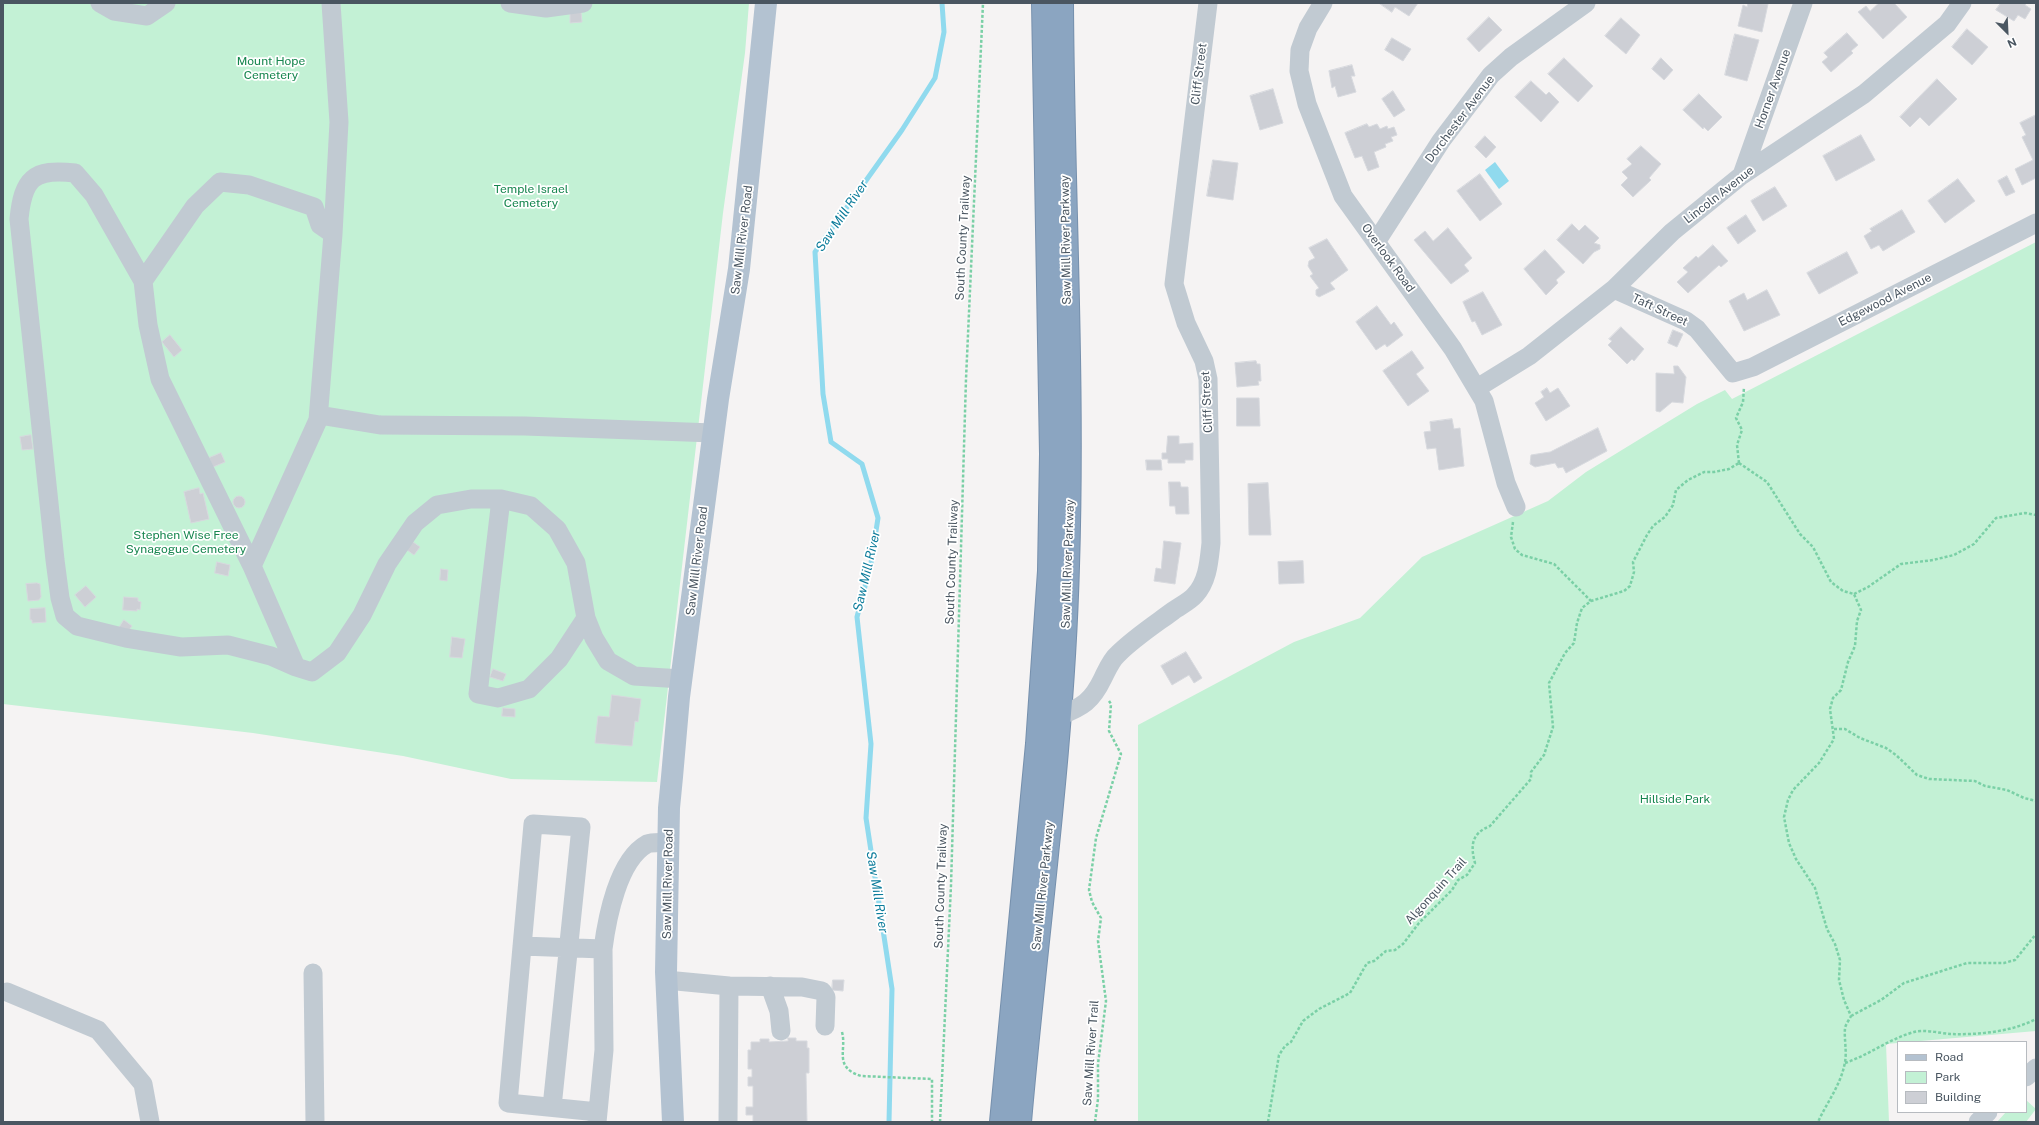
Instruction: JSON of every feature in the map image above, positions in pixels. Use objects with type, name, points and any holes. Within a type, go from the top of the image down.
[{"type":"highway","name":"Saw Mill River Parkway","points":[[1001,1122],[1039,729],[1049,571],[1051,454],[1043,3]]},
{"type":"highway","name":"Saw Mill River Parkway","points":[[1020,1122],[1059,716],[1068,569],[1070,453],[1062,3]]},
{"type":"main road","name":"Saw Mill River Road","points":[[673,1122],[666,980],[670,793],[682,679],[714,433],[739,269],[766,3]]},
{"type":"street","points":[[100,3],[114,11],[147,16],[166,3]]},
{"type":"street","points":[[252,566],[319,415],[333,234],[339,122],[331,3]]},
{"type":"street","points":[[510,3],[546,8],[579,4]]},
{"type":"street","name":"Cliff Street","points":[[1059,716],[1080,708],[1089,701],[1098,689],[1117,655],[1144,632],[1195,596],[1202,584],[1209,565],[1211,543],[1208,379],[1204,360],[1186,323],[1174,284],[1208,3]]},
{"type":"street","name":"Overlook Road","points":[[1323,3],[1308,28],[1300,50],[1299,72],[1307,104],[1343,196],[1453,349],[1484,401],[1506,483],[1516,507]]},
{"type":"street","name":"Dorchester Avenue","points":[[1376,242],[1441,141],[1491,76],[1511,57],[1586,3]]},
{"type":"street","name":"Horner Avenue","points":[[1742,175],[1803,3]]},
{"type":"street","name":"Lincoln Avenue","points":[[1477,388],[1528,356],[1614,289],[1672,232],[1742,175],[1864,94],[1947,24],[1962,3]]},
{"type":"street","points":[[296,667],[252,566],[160,379],[148,324],[143,281],[94,195],[75,173],[60,171],[43,173],[32,180],[22,196],[19,219],[60,598],[65,616],[77,626],[126,638],[181,647],[228,645],[270,656],[296,667],[312,672],[337,653],[362,615],[391,558],[415,524],[437,505],[471,499],[501,498],[531,506],[557,528],[576,563],[586,618],[594,638],[608,661],[634,676],[682,679]]},
{"type":"street","points":[[143,281],[195,206],[220,182],[249,185],[314,207],[320,225],[333,234]]},
{"type":"street","name":"Edgewood Avenue","points":[[1737,372],[1752,367],[2036,223]]},
{"type":"street","name":"Taft Street","points":[[1614,289],[1686,321],[1697,329],[1737,372]]},
{"type":"street","points":[[319,415],[380,425],[525,426],[714,433]]},
{"type":"street","points":[[501,498],[478,694],[498,698],[529,689],[559,659],[586,618]]},
{"type":"street","points":[[552,1107],[581,827],[533,824],[508,1103],[552,1107],[598,1117],[604,1050],[603,949],[606,924],[623,873],[637,852],[648,844],[668,842]]},
{"type":"street","points":[[522,946],[603,949]]},
{"type":"street","points":[[313,973],[316,1122]]},
{"type":"street","points":[[666,980],[729,986],[802,987],[822,991],[826,997],[825,1026]]},
{"type":"street","points":[[728,1122],[729,986]]},
{"type":"street","points":[[770,986],[779,1011],[781,1031]]},
{"type":"street","points":[[7,992],[98,1030],[143,1084],[150,1122]]},
{"type":"street","points":[[2027,1075],[2036,1068]]},
{"type":"street","points":[[1978,1122],[1987,1113]]},
{"type":"path","name":"South County Trailway","points":[[940,1122],[951,885],[966,387],[983,3]]},
{"type":"path","points":[[1737,372],[1744,385],[1743,402],[1736,418],[1742,430],[1737,445],[1739,462],[1767,482],[1800,534],[1813,547],[1831,582],[1843,591],[1854,594],[1868,587],[1901,564],[1933,560],[1954,554],[1974,544],[1996,518],[2025,513],[2036,515]]},
{"type":"path","points":[[1516,507],[1512,524],[1512,537],[1515,549],[1522,555],[1554,564],[1591,601],[1624,591],[1630,586],[1634,572],[1633,562],[1653,526],[1666,518],[1673,505],[1676,490],[1688,480],[1704,472],[1729,469],[1739,462]]},
{"type":"path","points":[[1818,1122],[1828,1100],[1836,1090],[1845,1063],[1845,1027],[1850,1016],[1844,1000],[1840,980],[1840,960],[1835,944],[1827,929],[1815,888],[1796,858],[1789,842],[1784,817],[1788,800],[1793,790],[1810,773],[1832,744],[1834,738],[1834,728],[1830,709],[1833,698],[1841,690],[1848,662],[1855,646],[1857,621],[1861,610],[1854,594]]},
{"type":"path","name":"Algonquin Trail","points":[[1268,1122],[1279,1055],[1285,1046],[1291,1042],[1303,1021],[1319,1009],[1350,993],[1366,963],[1374,961],[1386,951],[1394,950],[1403,944],[1418,923],[1452,890],[1458,880],[1467,875],[1475,863],[1471,850],[1474,839],[1482,829],[1490,826],[1531,779],[1531,772],[1544,755],[1553,727],[1549,683],[1565,653],[1574,643],[1577,623],[1582,608],[1591,601]]},
{"type":"path","name":"Saw Mill River Trail","points":[[1095,1122],[1098,1099],[1098,1064],[1106,1001],[1098,941],[1101,918],[1092,902],[1089,890],[1096,838],[1121,754],[1109,731],[1111,704],[1098,689]]},
{"type":"path","points":[[1834,728],[1845,729],[1860,738],[1886,748],[1896,754],[1917,775],[1929,779],[1975,780],[1985,786],[2007,790],[2024,798],[2036,801]]},
{"type":"path","points":[[1850,1016],[1866,1010],[1904,983],[1967,963],[2004,963],[2014,960],[2036,934]]},
{"type":"path","points":[[1845,1063],[1862,1057],[1881,1045],[1913,1032],[1966,1034],[2012,1028],[2026,1025],[2036,1019]]},
{"type":"path","points":[[825,1026],[842,1032],[842,1058],[852,1073],[861,1076],[932,1079],[932,1122]]},
{"type":"green space","name":"Stephen Wise Free Synagogue Cemetery","points":[[3,3],[749,3],[745,53],[723,213],[657,782],[511,779],[403,756],[253,733],[3,704]]},
{"type":"green space","name":"Hillside Park","points":[[2036,242],[2036,1031],[1921,1041],[1897,1041],[1897,1043],[1886,1044],[1889,1122],[1138,1122],[1138,725],[1294,642],[1360,618],[1422,557],[1548,501],[1586,472],[1697,404],[1725,390],[1732,399]]},
{"type":"green space","points":[[2027,1101],[2036,1109],[2026,1122],[1997,1122],[2005,1113],[2027,1113]]},
{"type":"water","points":[[1495,162],[1509,181],[1499,189],[1485,170]]},
{"type":"building","points":[[1379,3],[1418,3],[1409,16],[1395,7],[1392,12]]},
{"type":"building","points":[[1748,3],[1768,4],[1762,32],[1738,26],[1743,5],[1747,7]]},
{"type":"building","points":[[1879,3],[1894,3],[1907,17],[1883,39],[1858,12],[1866,6],[1870,11]]},
{"type":"building","points":[[2001,3],[2027,3],[2025,5],[2031,9],[2025,19],[2018,15],[2014,21],[1996,10]]},
{"type":"building","points":[[581,12],[582,22],[570,23],[570,13]]},
{"type":"building","points":[[1489,17],[1502,30],[1479,52],[1467,39]]},
{"type":"building","points":[[1621,18],[1640,35],[1626,54],[1605,36]]},
{"type":"building","points":[[1967,29],[1988,47],[1972,65],[1952,47]]},
{"type":"building","points":[[1847,33],[1858,45],[1851,51],[1853,53],[1831,72],[1822,62],[1828,57],[1824,53]]},
{"type":"building","points":[[1735,34],[1759,40],[1747,81],[1725,75]]},
{"type":"building","points":[[1392,38],[1411,49],[1403,61],[1385,50]]},
{"type":"building","points":[[1564,58],[1593,86],[1578,102],[1548,74]]},
{"type":"building","points":[[1661,58],[1673,70],[1664,80],[1652,69]]},
{"type":"building","points":[[1352,65],[1355,76],[1351,76],[1356,92],[1338,97],[1335,86],[1332,88],[1329,71]]},
{"type":"building","points":[[1937,79],[1957,99],[1929,126],[1920,117],[1910,127],[1900,117]]},
{"type":"building","points":[[1531,81],[1546,95],[1549,92],[1559,102],[1541,122],[1515,97]]},
{"type":"building","points":[[1273,89],[1283,123],[1260,130],[1250,96]]},
{"type":"building","points":[[1393,91],[1405,110],[1394,117],[1382,99]]},
{"type":"building","points":[[1699,94],[1722,117],[1708,131],[1704,127],[1703,129],[1683,110]]},
{"type":"building","points":[[2036,115],[2036,178],[2022,185],[2015,169],[2033,160],[2022,137],[2026,135],[2020,123]]},
{"type":"building","points":[[1367,124],[1369,127],[1377,124],[1380,129],[1387,126],[1388,129],[1394,127],[1397,135],[1391,137],[1393,141],[1385,144],[1386,147],[1374,152],[1379,167],[1368,171],[1362,156],[1355,158],[1345,133]]},
{"type":"building","points":[[1861,135],[1875,160],[1836,181],[1823,156]]},
{"type":"building","points":[[1485,136],[1496,147],[1486,158],[1475,147]]},
{"type":"building","points":[[1641,146],[1661,164],[1649,178],[1651,180],[1633,197],[1621,185],[1628,178],[1622,172],[1632,164],[1627,159]]},
{"type":"building","points":[[1213,160],[1238,163],[1233,200],[1207,196]]},
{"type":"building","points":[[1480,174],[1502,204],[1480,221],[1457,191]]},
{"type":"building","points":[[2007,176],[2015,192],[2006,196],[1998,181]]},
{"type":"building","points":[[1958,179],[1975,201],[1945,223],[1928,201]]},
{"type":"building","points":[[1775,187],[1787,206],[1763,221],[1751,201]]},
{"type":"building","points":[[1902,210],[1915,232],[1883,251],[1879,245],[1871,249],[1864,236],[1872,231],[1870,229]]},
{"type":"building","points":[[1746,215],[1756,231],[1738,244],[1727,228]]},
{"type":"building","points":[[1572,224],[1579,231],[1585,225],[1599,238],[1594,243],[1600,245],[1600,249],[1594,252],[1583,264],[1557,240]]},
{"type":"building","points":[[1448,228],[1472,258],[1464,265],[1469,271],[1451,284],[1414,240],[1425,231],[1433,241]]},
{"type":"building","points":[[1327,239],[1348,270],[1330,283],[1335,289],[1319,297],[1316,295],[1316,290],[1319,288],[1310,276],[1313,274],[1308,266],[1309,261],[1315,258],[1309,248]]},
{"type":"building","points":[[1713,245],[1728,261],[1721,267],[1719,265],[1688,293],[1677,282],[1688,272],[1683,268],[1696,256],[1698,258]]},
{"type":"building","points":[[1545,250],[1565,272],[1556,280],[1558,283],[1546,295],[1524,269]]},
{"type":"building","points":[[1847,252],[1858,273],[1819,294],[1807,273]]},
{"type":"building","points":[[1767,290],[1780,315],[1744,331],[1729,301],[1744,293],[1747,300]]},
{"type":"building","points":[[1483,292],[1502,325],[1482,335],[1475,321],[1472,322],[1463,302]]},
{"type":"building","points":[[1377,306],[1391,325],[1394,322],[1403,335],[1387,347],[1385,344],[1376,350],[1356,322]]},
{"type":"building","points":[[1621,327],[1644,349],[1634,361],[1632,359],[1627,364],[1608,345],[1612,341],[1609,339]]},
{"type":"building","points":[[1673,330],[1683,334],[1677,347],[1668,343]]},
{"type":"building","points":[[170,335],[182,350],[174,357],[162,342]]},
{"type":"building","points":[[1412,351],[1424,368],[1416,374],[1429,391],[1408,406],[1383,371]]},
{"type":"building","points":[[1256,361],[1257,364],[1260,364],[1261,381],[1258,381],[1259,385],[1237,387],[1235,363]]},
{"type":"building","points":[[1674,366],[1678,366],[1686,377],[1683,403],[1672,402],[1660,412],[1656,411],[1656,373],[1674,374]]},
{"type":"building","points":[[1547,388],[1550,393],[1558,388],[1570,406],[1546,421],[1535,403],[1544,397],[1541,392]]},
{"type":"building","points":[[1237,398],[1259,398],[1260,426],[1237,426]]},
{"type":"building","points":[[1452,419],[1454,429],[1460,428],[1464,466],[1439,470],[1436,448],[1427,449],[1424,432],[1431,431],[1430,422]]},
{"type":"building","points":[[1598,428],[1607,451],[1566,473],[1563,467],[1558,468],[1555,463],[1535,467],[1530,464],[1531,455],[1550,452]]},
{"type":"building","points":[[31,435],[33,449],[22,450],[20,437]]},
{"type":"building","points":[[1168,436],[1179,436],[1179,444],[1193,443],[1193,460],[1185,460],[1185,463],[1168,463],[1168,459],[1162,459],[1162,453],[1166,453]]},
{"type":"building","points":[[221,453],[225,462],[213,467],[209,458]]},
{"type":"building","points":[[1146,460],[1161,460],[1162,470],[1147,470]]},
{"type":"building","points":[[1169,482],[1180,482],[1181,487],[1188,487],[1189,514],[1176,514],[1175,506],[1170,506]]},
{"type":"building","points":[[1268,483],[1271,535],[1249,535],[1248,484]]},
{"type":"building","points":[[199,488],[200,494],[203,493],[209,519],[191,523],[184,492]]},
{"type":"building","points":[[237,496],[241,496],[245,502],[241,508],[237,508],[233,504],[233,500]]},
{"type":"building","points":[[1164,541],[1181,543],[1175,584],[1154,581],[1156,568],[1161,569]]},
{"type":"building","points":[[413,542],[420,547],[414,555],[407,550]]},
{"type":"building","points":[[1303,561],[1304,583],[1279,584],[1278,562]]},
{"type":"building","points":[[217,562],[230,565],[228,576],[215,573]]},
{"type":"building","points":[[441,569],[448,570],[447,581],[440,580]]},
{"type":"building","points":[[26,584],[40,584],[41,597],[39,600],[28,601]]},
{"type":"building","points":[[86,586],[96,597],[85,607],[75,595]]},
{"type":"building","points":[[124,597],[138,598],[138,601],[141,602],[140,610],[123,610]]},
{"type":"building","points":[[45,608],[46,622],[32,623],[32,620],[30,620],[30,609]]},
{"type":"building","points":[[124,620],[132,626],[124,637],[117,631]]},
{"type":"building","points":[[452,637],[465,639],[462,658],[450,657]]},
{"type":"building","points":[[1186,652],[1202,678],[1194,683],[1189,675],[1172,685],[1161,666]]},
{"type":"building","points":[[493,669],[506,674],[503,681],[490,677]]},
{"type":"building","points":[[612,695],[641,699],[638,722],[635,721],[632,746],[595,743],[598,716],[609,717]]},
{"type":"building","points":[[503,708],[515,709],[515,717],[502,716]]},
{"type":"building","points":[[833,980],[844,980],[843,991],[832,990]]},
{"type":"building","points":[[788,1038],[796,1038],[796,1041],[807,1041],[807,1048],[809,1048],[809,1073],[806,1073],[807,1122],[753,1122],[753,1115],[746,1115],[746,1107],[753,1107],[753,1086],[748,1086],[748,1077],[752,1077],[752,1069],[748,1069],[748,1050],[751,1050],[751,1042],[760,1042],[760,1039],[769,1039],[769,1042],[788,1041]]},
{"type":"waterway","name":"Saw Mill River","points":[[889,1122],[892,989],[866,818],[871,744],[857,617],[871,563],[878,518],[862,464],[831,442],[823,394],[815,252],[902,130],[935,78],[944,32],[942,3]]},
{"type":"park label","name":"Mount Hope Cemetery","points":[[271,68]]},
{"type":"park label","name":"Temple Israel Cemetery","points":[[531,196]]}]
